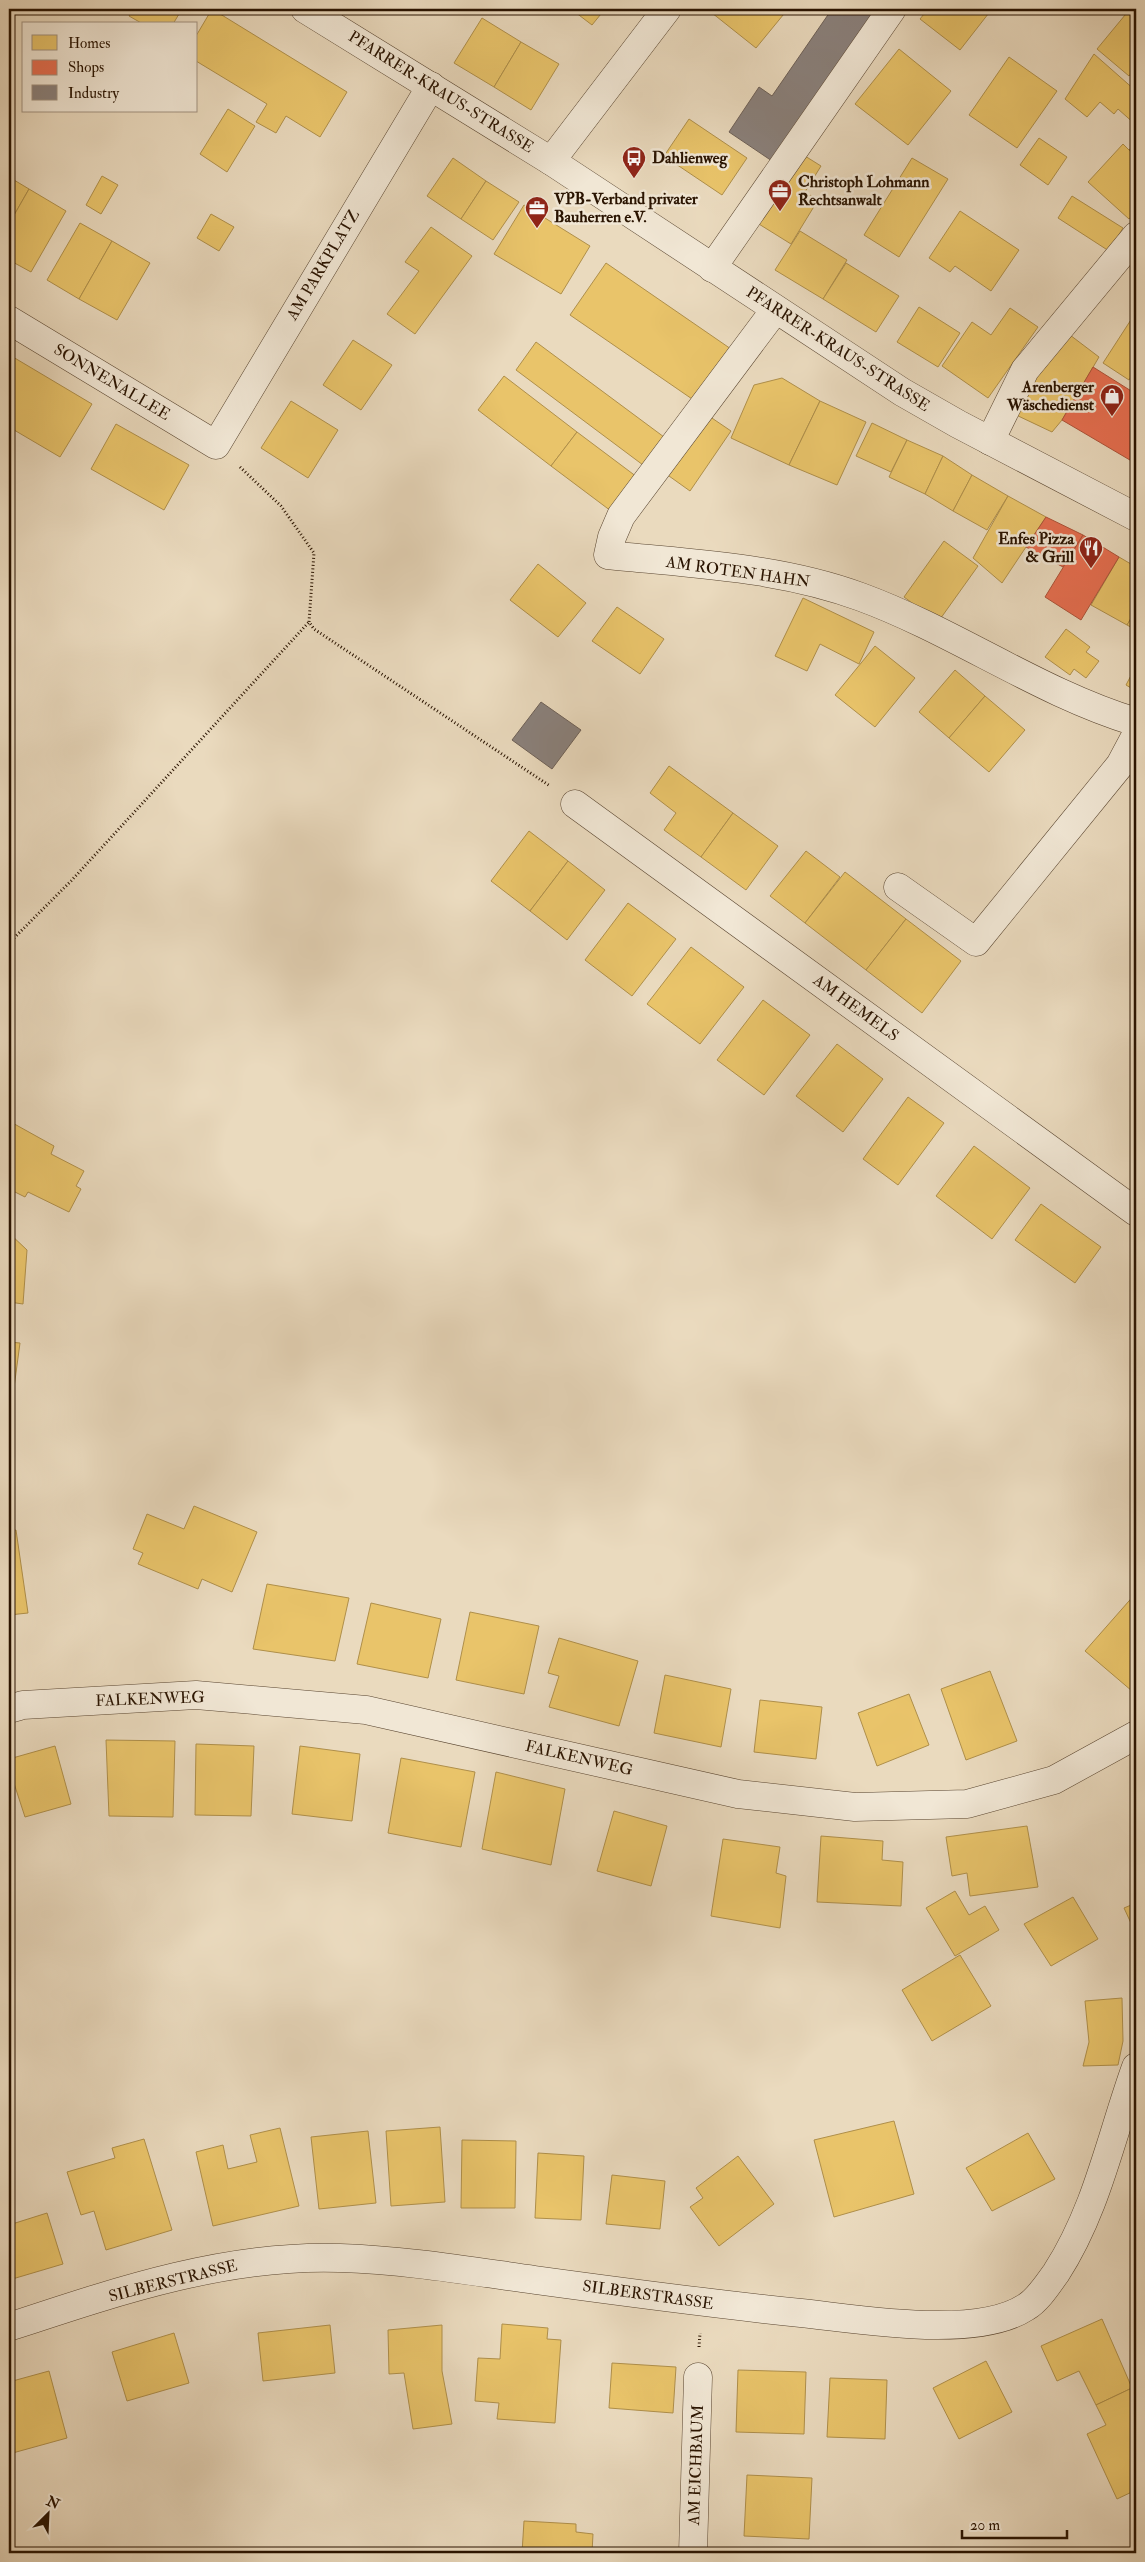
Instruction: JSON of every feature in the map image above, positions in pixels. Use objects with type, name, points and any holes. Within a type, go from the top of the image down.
[{"type":"street","name":"PFARRER-KRAUS-STRASSE","points":[[305,9],[551,160],[775,310],[902,392],[990,441],[1136,516]]},
{"type":"street","name":"PFARRER-KRAUS-STRASSE","points":[[551,160],[667,9]]},
{"type":"street","points":[[712,268],[892,9]]},
{"type":"street","name":"AM PARKPLATZ","points":[[216,445],[431,86]]},
{"type":"street","points":[[990,441],[1025,370],[1136,236]]},
{"type":"street","name":"AM ROTEN HAHN","points":[[775,310],[621,516],[612,537],[608,555],[775,573],[814,582],[862,597],[1079,701],[1136,722]]},
{"type":"street","name":"SONNENALLEE","points":[[9,320],[216,445]]},
{"type":"street","points":[[898,887],[976,942],[1120,765],[1136,735]]},
{"type":"street","name":"AM HEMELS","points":[[575,804],[1136,1212]]},
{"type":"street","name":"FALKENWEG","points":[[9,1709],[23,1705],[196,1695],[366,1710],[738,1794],[855,1807],[967,1804],[1054,1780],[1136,1735]]},
{"type":"street","name":"SILBERSTRASSE","points":[[9,2328],[160,2282],[222,2266],[338,2258],[452,2268],[701,2303],[912,2325],[958,2325],[992,2321],[1026,2307],[1048,2285],[1083,2226],[1136,2067]]},
{"type":"street","name":"AM EICHBAUM","points":[[693,2553],[698,2377]]},
{"type":"path","points":[[9,943],[71,881],[309,622],[314,553],[281,506],[216,445]]},
{"type":"path","points":[[309,622],[322,634],[575,804]]},
{"type":"path","points":[[698,2377],[701,2303]]},
{"type":"building: Homes","points":[[133,9],[182,9],[174,22],[140,22],[129,16]]},
{"type":"building: Homes","points":[[212,9],[347,92],[320,137],[286,116],[276,133],[256,122],[267,104],[198,62],[198,33]]},
{"type":"building: Homes","points":[[571,9],[605,9],[592,25]]},
{"type":"building: Homes","points":[[707,9],[788,9],[756,48]]},
{"type":"building: Homes","points":[[928,9],[992,9],[960,50],[920,19]]},
{"type":"building: Homes","points":[[1130,9],[1136,12],[1136,67],[1129,76],[1097,49]]},
{"type":"building: Homes","points":[[482,18],[521,42],[494,87],[454,63]]},
{"type":"building: Homes","points":[[521,42],[559,64],[531,110],[494,87]]},
{"type":"building: Homes","points":[[899,49],[951,91],[908,145],[855,104]]},
{"type":"building: Homes","points":[[1094,54],[1136,91],[1136,125],[1118,109],[1114,114],[1100,102],[1087,117],[1065,99]]},
{"type":"building: Homes","points":[[1009,57],[1057,91],[1017,148],[969,115]]},
{"type":"building: Homes","points":[[228,109],[255,126],[227,172],[200,154]]},
{"type":"building: Homes","points":[[689,119],[747,158],[722,195],[664,156]]},
{"type":"building: Homes","points":[[1039,138],[1067,157],[1048,185],[1020,165]]},
{"type":"building: Homes","points":[[1136,142],[1136,157],[1129,150]]},
{"type":"building: Homes","points":[[1123,144],[1136,157],[1136,211],[1129,219],[1088,182]]},
{"type":"building: Homes","points":[[797,151],[821,166],[805,192],[818,200],[791,244],[754,221]]},
{"type":"building: Homes","points":[[453,158],[486,181],[461,219],[427,196]]},
{"type":"building: Homes","points":[[912,158],[948,179],[899,257],[864,235]]},
{"type":"building: Homes","points":[[102,176],[118,185],[101,214],[86,205]]},
{"type":"building: Homes","points":[[9,177],[29,189],[9,224]]},
{"type":"building: Homes","points":[[486,181],[519,202],[493,240],[461,219]]},
{"type":"building: Homes","points":[[29,189],[66,211],[31,272],[9,260],[9,224]]},
{"type":"building: Homes","points":[[1072,196],[1123,228],[1109,251],[1058,218]]},
{"type":"building: Homes","points":[[524,205],[590,246],[561,294],[494,254]]},
{"type":"building: Homes","points":[[960,211],[1019,250],[991,291],[955,266],[950,272],[929,258]]},
{"type":"building: Homes","points":[[211,214],[234,227],[219,251],[197,238]]},
{"type":"building: Homes","points":[[80,223],[112,241],[79,299],[47,280]]},
{"type":"building: Homes","points":[[431,227],[472,256],[415,334],[387,314],[419,271],[405,262]]},
{"type":"building: Homes","points":[[800,231],[847,260],[823,299],[775,270]]},
{"type":"building: Homes","points":[[112,241],[150,263],[117,320],[79,299]]},
{"type":"building: Homes","points":[[606,263],[731,349],[695,401],[570,315]]},
{"type":"building: Homes","points":[[846,263],[899,296],[876,332],[823,299]]},
{"type":"building: Homes","points":[[919,307],[960,333],[938,367],[897,342]]},
{"type":"building: Homes","points":[[1010,308],[1038,327],[988,398],[942,366],[972,322],[991,335]]},
{"type":"building: Homes","points":[[1136,312],[1136,368],[1129,380],[1103,363]]},
{"type":"building: Homes","points":[[1066,332],[1099,357],[1062,420],[1052,432],[1014,414],[1025,384]]},
{"type":"building: Homes","points":[[353,340],[392,365],[361,410],[323,385]]},
{"type":"building: Homes","points":[[536,342],[664,437],[643,465],[516,370]]},
{"type":"building: Homes","points":[[13,357],[92,404],[60,457],[9,427],[9,364]]},
{"type":"building: Homes","points":[[504,376],[577,432],[551,466],[478,410]]},
{"type":"building: Homes","points":[[782,378],[820,401],[789,465],[731,438],[754,385]]},
{"type":"building: Homes","points":[[291,401],[338,430],[308,478],[261,448]]},
{"type":"building: Homes","points":[[820,401],[866,422],[837,485],[789,465]]},
{"type":"building: Homes","points":[[703,412],[731,431],[690,491],[662,471]]},
{"type":"building: Homes","points":[[872,423],[907,440],[891,472],[856,456]]},
{"type":"building: Homes","points":[[116,424],[189,465],[164,510],[91,469]]},
{"type":"building: Homes","points":[[577,432],[637,477],[611,511],[551,466]]},
{"type":"building: Homes","points":[[907,440],[943,456],[925,494],[889,477]]},
{"type":"building: Homes","points":[[943,456],[972,475],[953,511],[925,494]]},
{"type":"building: Homes","points":[[972,475],[1008,496],[987,530],[953,511]]},
{"type":"building: Homes","points":[[1008,496],[1046,517],[1002,583],[973,558]]},
{"type":"building: Homes","points":[[944,541],[978,566],[938,622],[904,597]]},
{"type":"building: Homes","points":[[1119,557],[1136,567],[1136,610],[1127,625],[1091,605]]},
{"type":"building: Homes","points":[[538,564],[586,603],[558,637],[510,600]]},
{"type":"building: Homes","points":[[803,598],[874,632],[859,664],[820,644],[807,671],[775,656]]},
{"type":"building: Homes","points":[[617,607],[664,639],[640,674],[592,641]]},
{"type":"building: Homes","points":[[1136,610],[1136,630],[1127,625]]},
{"type":"building: Homes","points":[[1066,629],[1090,647],[1086,652],[1099,661],[1086,678],[1074,669],[1070,675],[1045,657]]},
{"type":"building: Homes","points":[[875,646],[915,678],[875,727],[835,695]]},
{"type":"building: Homes","points":[[1136,666],[1136,691],[1126,685]]},
{"type":"building: Homes","points":[[955,670],[985,696],[949,738],[919,712]]},
{"type":"building: Homes","points":[[985,696],[1025,730],[989,772],[949,738]]},
{"type":"building: Homes","points":[[669,766],[733,813],[701,857],[664,830],[676,813],[650,793]]},
{"type":"building: Homes","points":[[733,813],[778,846],[746,890],[701,857]]},
{"type":"building: Homes","points":[[529,831],[568,861],[530,911],[491,881]]},
{"type":"building: Homes","points":[[806,851],[840,877],[805,923],[770,896]]},
{"type":"building: Homes","points":[[568,861],[605,890],[567,940],[530,911]]},
{"type":"building: Homes","points":[[845,872],[906,919],[866,970],[805,923]]},
{"type":"building: Homes","points":[[628,903],[676,939],[632,996],[585,960]]},
{"type":"building: Homes","points":[[906,919],[961,961],[922,1013],[866,970]]},
{"type":"building: Homes","points":[[691,947],[744,987],[700,1044],[647,1004]]},
{"type":"building: Homes","points":[[763,1000],[810,1035],[764,1095],[717,1060]]},
{"type":"building: Homes","points":[[837,1044],[883,1079],[843,1132],[796,1096]]},
{"type":"building: Homes","points":[[908,1097],[944,1123],[898,1185],[863,1159]]},
{"type":"building: Homes","points":[[9,1121],[54,1146],[51,1154],[84,1171],[76,1186],[81,1189],[69,1212],[28,1192],[25,1197],[9,1189]]},
{"type":"building: Homes","points":[[974,1146],[1030,1188],[992,1239],[936,1196]]},
{"type":"building: Homes","points":[[1041,1204],[1101,1247],[1075,1283],[1015,1240]]},
{"type":"building: Homes","points":[[9,1233],[27,1250],[23,1304],[9,1302]]},
{"type":"building: Homes","points":[[9,1342],[20,1343],[13,1395],[9,1394]]},
{"type":"building: Homes","points":[[194,1506],[257,1532],[232,1592],[202,1579],[198,1589],[138,1564],[143,1553],[133,1549],[147,1514],[184,1529]]},
{"type":"building: Homes","points":[[16,1530],[28,1613],[9,1615],[9,1531]]},
{"type":"building: Homes","points":[[267,1584],[349,1598],[335,1661],[253,1649]]},
{"type":"building: Homes","points":[[1136,1593],[1136,1686],[1132,1691],[1085,1651]]},
{"type":"building: Homes","points":[[371,1603],[441,1619],[428,1678],[357,1664]]},
{"type":"building: Homes","points":[[470,1612],[539,1626],[524,1694],[456,1680]]},
{"type":"building: Homes","points":[[559,1638],[638,1661],[619,1726],[549,1707],[559,1676],[548,1673]]},
{"type":"building: Homes","points":[[990,1671],[1017,1741],[966,1760],[941,1689]]},
{"type":"building: Homes","points":[[665,1675],[731,1689],[721,1747],[654,1733]]},
{"type":"building: Homes","points":[[909,1694],[929,1745],[877,1766],[858,1713]]},
{"type":"building: Homes","points":[[760,1700],[822,1707],[816,1759],[754,1752]]},
{"type":"building: Homes","points":[[106,1740],[175,1741],[173,1817],[109,1816]]},
{"type":"building: Homes","points":[[196,1744],[254,1746],[251,1816],[195,1815]]},
{"type":"building: Homes","points":[[55,1746],[71,1804],[25,1817],[9,1768],[9,1759]]},
{"type":"building: Homes","points":[[300,1746],[360,1754],[352,1821],[292,1814]]},
{"type":"building: Homes","points":[[401,1758],[475,1772],[461,1847],[388,1833]]},
{"type":"building: Homes","points":[[496,1772],[565,1789],[551,1865],[482,1849]]},
{"type":"building: Homes","points":[[614,1811],[667,1826],[651,1886],[597,1871]]},
{"type":"building: Homes","points":[[1027,1826],[1038,1887],[970,1896],[967,1873],[952,1876],[946,1837]]},
{"type":"building: Homes","points":[[821,1836],[883,1841],[882,1860],[903,1862],[901,1906],[817,1902]]},
{"type":"building: Homes","points":[[723,1839],[780,1847],[776,1873],[786,1876],[780,1928],[711,1916]]},
{"type":"building: Homes","points":[[955,1891],[969,1915],[985,1906],[999,1930],[955,1956],[926,1908]]},
{"type":"building: Homes","points":[[1073,1897],[1098,1939],[1051,1966],[1024,1924]]},
{"type":"building: Homes","points":[[1136,1903],[1136,1934],[1124,1908]]},
{"type":"building: Homes","points":[[960,1955],[991,2006],[932,2041],[902,1990]]},
{"type":"building: Homes","points":[[1122,1998],[1123,2041],[1118,2065],[1083,2066],[1089,2042],[1085,2001]]},
{"type":"building: Homes","points":[[894,2121],[914,2194],[834,2217],[814,2140]]},
{"type":"building: Homes","points":[[440,2127],[445,2202],[391,2206],[386,2131]]},
{"type":"building: Homes","points":[[280,2128],[299,2206],[213,2226],[196,2152],[223,2145],[228,2169],[257,2162],[250,2135]]},
{"type":"building: Homes","points":[[368,2131],[376,2203],[319,2209],[311,2137]]},
{"type":"building: Homes","points":[[1028,2133],[1055,2179],[992,2211],[966,2168]]},
{"type":"building: Homes","points":[[144,2139],[172,2230],[106,2250],[94,2211],[81,2215],[67,2172],[115,2158],[112,2148]]},
{"type":"building: Homes","points":[[462,2140],[516,2141],[515,2208],[461,2208]]},
{"type":"building: Homes","points":[[538,2153],[584,2156],[581,2220],[535,2218]]},
{"type":"building: Homes","points":[[738,2156],[774,2204],[719,2246],[690,2207],[703,2198],[696,2188]]},
{"type":"building: Homes","points":[[612,2175],[665,2181],[660,2229],[606,2224]]},
{"type":"building: Homes","points":[[47,2213],[63,2264],[9,2280],[9,2225]]},
{"type":"building: Homes","points":[[1102,2319],[1132,2388],[1096,2405],[1079,2371],[1057,2381],[1041,2346]]},
{"type":"building: Homes","points":[[502,2324],[548,2328],[547,2339],[561,2340],[555,2423],[497,2419],[499,2403],[475,2401],[478,2358],[500,2359]]},
{"type":"building: Homes","points":[[330,2325],[335,2373],[263,2381],[258,2333]]},
{"type":"building: Homes","points":[[442,2325],[442,2371],[452,2424],[413,2429],[404,2373],[389,2374],[388,2330]]},
{"type":"building: Homes","points":[[174,2333],[189,2383],[127,2401],[112,2352]]},
{"type":"building: Homes","points":[[986,2361],[1012,2412],[959,2439],[933,2388]]},
{"type":"building: Homes","points":[[612,2363],[676,2367],[673,2413],[609,2408]]},
{"type":"building: Homes","points":[[738,2370],[806,2372],[804,2434],[736,2432]]},
{"type":"building: Homes","points":[[49,2371],[67,2438],[9,2454],[9,2382]]},
{"type":"building: Homes","points":[[830,2378],[887,2380],[885,2439],[827,2437]]},
{"type":"building: Homes","points":[[1132,2388],[1136,2397],[1136,2490],[1117,2499],[1087,2434],[1106,2425],[1096,2405]]},
{"type":"building: Homes","points":[[747,2475],[812,2478],[809,2539],[744,2536]]},
{"type":"building: Homes","points":[[524,2521],[576,2524],[576,2532],[593,2534],[592,2553],[522,2553]]},
{"type":"building: Shops","points":[[1093,367],[1136,394],[1135,463],[1062,420]]},
{"type":"building: Shops","points":[[1046,517],[1083,535],[1063,567],[1026,547]]},
{"type":"building: Shops","points":[[1083,535],[1119,557],[1081,620],[1045,597]]},
{"type":"building: Industry","points":[[832,9],[876,9],[772,161],[729,132],[759,87],[772,96]]},
{"type":"building: Industry","points":[[541,702],[581,730],[552,769],[512,740]]},
{"type":"place","name":"Dahlienweg","points":[[634,179]]},
{"type":"place","name":"Christoph Lohmann Rechtsanwalt","points":[[780,212]]},
{"type":"place","name":"VPB-Verband privater Bauherren e.V.","points":[[537,229]]},
{"type":"place","name":"Arenberger Wäschedienst","points":[[1112,417]]},
{"type":"place","name":"Enfes Pizza & Grill","points":[[1091,569]]}]
